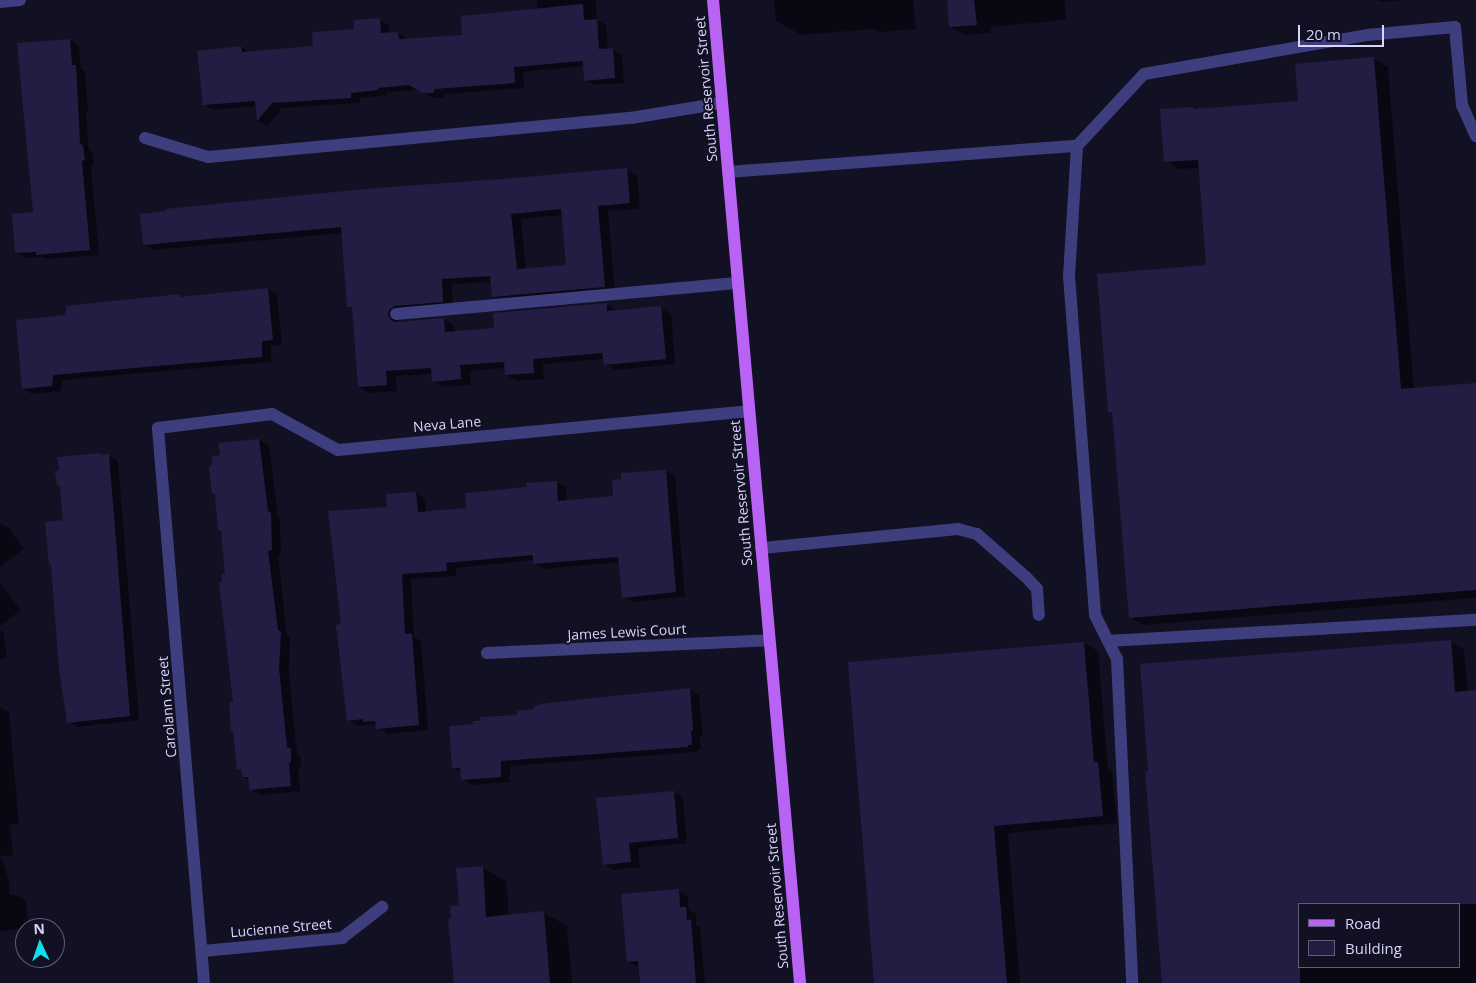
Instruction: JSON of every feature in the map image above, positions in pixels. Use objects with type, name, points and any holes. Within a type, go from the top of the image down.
[{"type":"main road","name":"South Reservoir Street","points":[[713,0],[800,983]]},
{"type":"street","points":[[0,2],[20,0]]},
{"type":"street","points":[[1132,983],[1116,658],[1096,615],[1069,276],[1077,146],[1144,74],[1367,35],[1455,27],[1462,105],[1476,136]]},
{"type":"street","points":[[145,138],[208,157],[631,118],[722,103]]},
{"type":"street","points":[[728,172],[1077,146]]},
{"type":"street","points":[[396,314],[737,283]]},
{"type":"street","name":"Neva Lane","points":[[158,428],[272,414],[338,450],[748,411]]},
{"type":"street","name":"Carolann Street","points":[[158,428],[203,951],[204,983]]},
{"type":"street","points":[[761,548],[958,529],[977,534],[1026,577],[1037,589],[1039,615]]},
{"type":"street","points":[[1108,641],[1476,620]]},
{"type":"street","name":"James Lewis Court","points":[[487,653],[769,640]]},
{"type":"street","name":"Lucienne Street","points":[[203,951],[342,938],[382,907]]},
{"type":"building","points":[[947,0],[974,0],[977,25],[949,27]]},
{"type":"building","points":[[583,4],[584,20],[597,19],[599,49],[613,48],[615,78],[584,81],[583,61],[514,67],[515,83],[435,89],[433,93],[422,93],[409,85],[351,93],[351,98],[272,103],[257,121],[255,101],[203,105],[197,51],[241,46],[242,52],[313,46],[312,32],[354,29],[354,20],[380,18],[381,33],[398,32],[399,39],[462,35],[461,16]]},
{"type":"building","points":[[70,39],[72,65],[76,65],[80,143],[83,146],[85,159],[82,162],[90,250],[36,255],[36,252],[15,253],[12,214],[33,212],[17,43]]},
{"type":"building","points":[[1374,57],[1401,389],[1476,383],[1476,590],[1129,618],[1112,412],[1108,412],[1097,274],[1206,265],[1198,160],[1164,162],[1160,109],[1193,107],[1194,109],[1298,101],[1295,64]]},
{"type":"building","points":[[627,168],[630,203],[598,206],[605,287],[492,297],[490,276],[442,279],[443,302],[395,306],[389,310],[388,315],[392,321],[444,318],[445,332],[494,328],[493,313],[607,303],[607,311],[661,306],[666,359],[604,365],[602,353],[533,359],[534,373],[505,375],[504,362],[460,365],[461,379],[432,382],[431,368],[386,371],[387,385],[358,387],[352,307],[347,307],[341,227],[143,245],[140,214],[166,211],[165,209],[375,188]],"holes":[[[561,209],[566,265],[517,269],[511,214]]]},
{"type":"building","points":[[268,288],[273,340],[262,341],[262,357],[53,375],[52,386],[22,389],[16,320],[66,315],[66,306],[180,294],[180,297]]},
{"type":"building","points":[[259,439],[268,511],[271,513],[272,550],[268,551],[278,630],[281,632],[279,668],[287,747],[291,749],[291,761],[289,764],[291,786],[250,790],[248,777],[242,777],[241,769],[237,769],[233,731],[231,731],[229,702],[233,702],[219,582],[222,582],[221,574],[225,574],[221,531],[218,531],[215,494],[212,494],[209,468],[212,464],[212,456],[220,455],[218,443]]},
{"type":"building","points":[[101,453],[101,455],[109,454],[130,716],[67,723],[59,669],[51,565],[49,565],[45,522],[63,520],[60,487],[57,485],[55,472],[59,470],[57,457]]},
{"type":"building","points":[[666,470],[676,592],[622,598],[618,557],[533,564],[533,555],[446,563],[447,571],[402,574],[405,634],[412,634],[419,725],[376,729],[375,721],[363,722],[363,719],[347,721],[336,625],[341,624],[328,511],[387,507],[386,494],[416,492],[418,512],[466,508],[465,493],[527,487],[526,483],[557,481],[558,501],[613,496],[612,480],[621,479],[621,473]]},
{"type":"building","points":[[1451,640],[1455,692],[1476,690],[1476,904],[1298,903],[1298,968],[1300,968],[1300,983],[1162,983],[1145,771],[1148,771],[1140,664]]},
{"type":"building","points":[[1084,642],[1094,762],[1098,762],[1103,816],[994,826],[1007,983],[874,983],[848,662]]},
{"type":"building","points":[[690,688],[693,731],[691,731],[692,745],[688,745],[688,747],[501,761],[501,777],[461,780],[460,768],[452,768],[449,726],[473,724],[473,721],[481,721],[480,717],[517,715],[517,711],[534,709],[534,706],[547,703]]},
{"type":"building","points":[[674,791],[678,838],[629,843],[631,862],[603,865],[596,798]]},
{"type":"building","points":[[483,866],[486,917],[544,911],[550,983],[454,983],[448,919],[451,919],[450,906],[459,905],[456,868]]},
{"type":"building","points":[[679,889],[680,907],[686,907],[687,920],[691,920],[696,983],[640,983],[638,961],[627,962],[621,894]]}]
